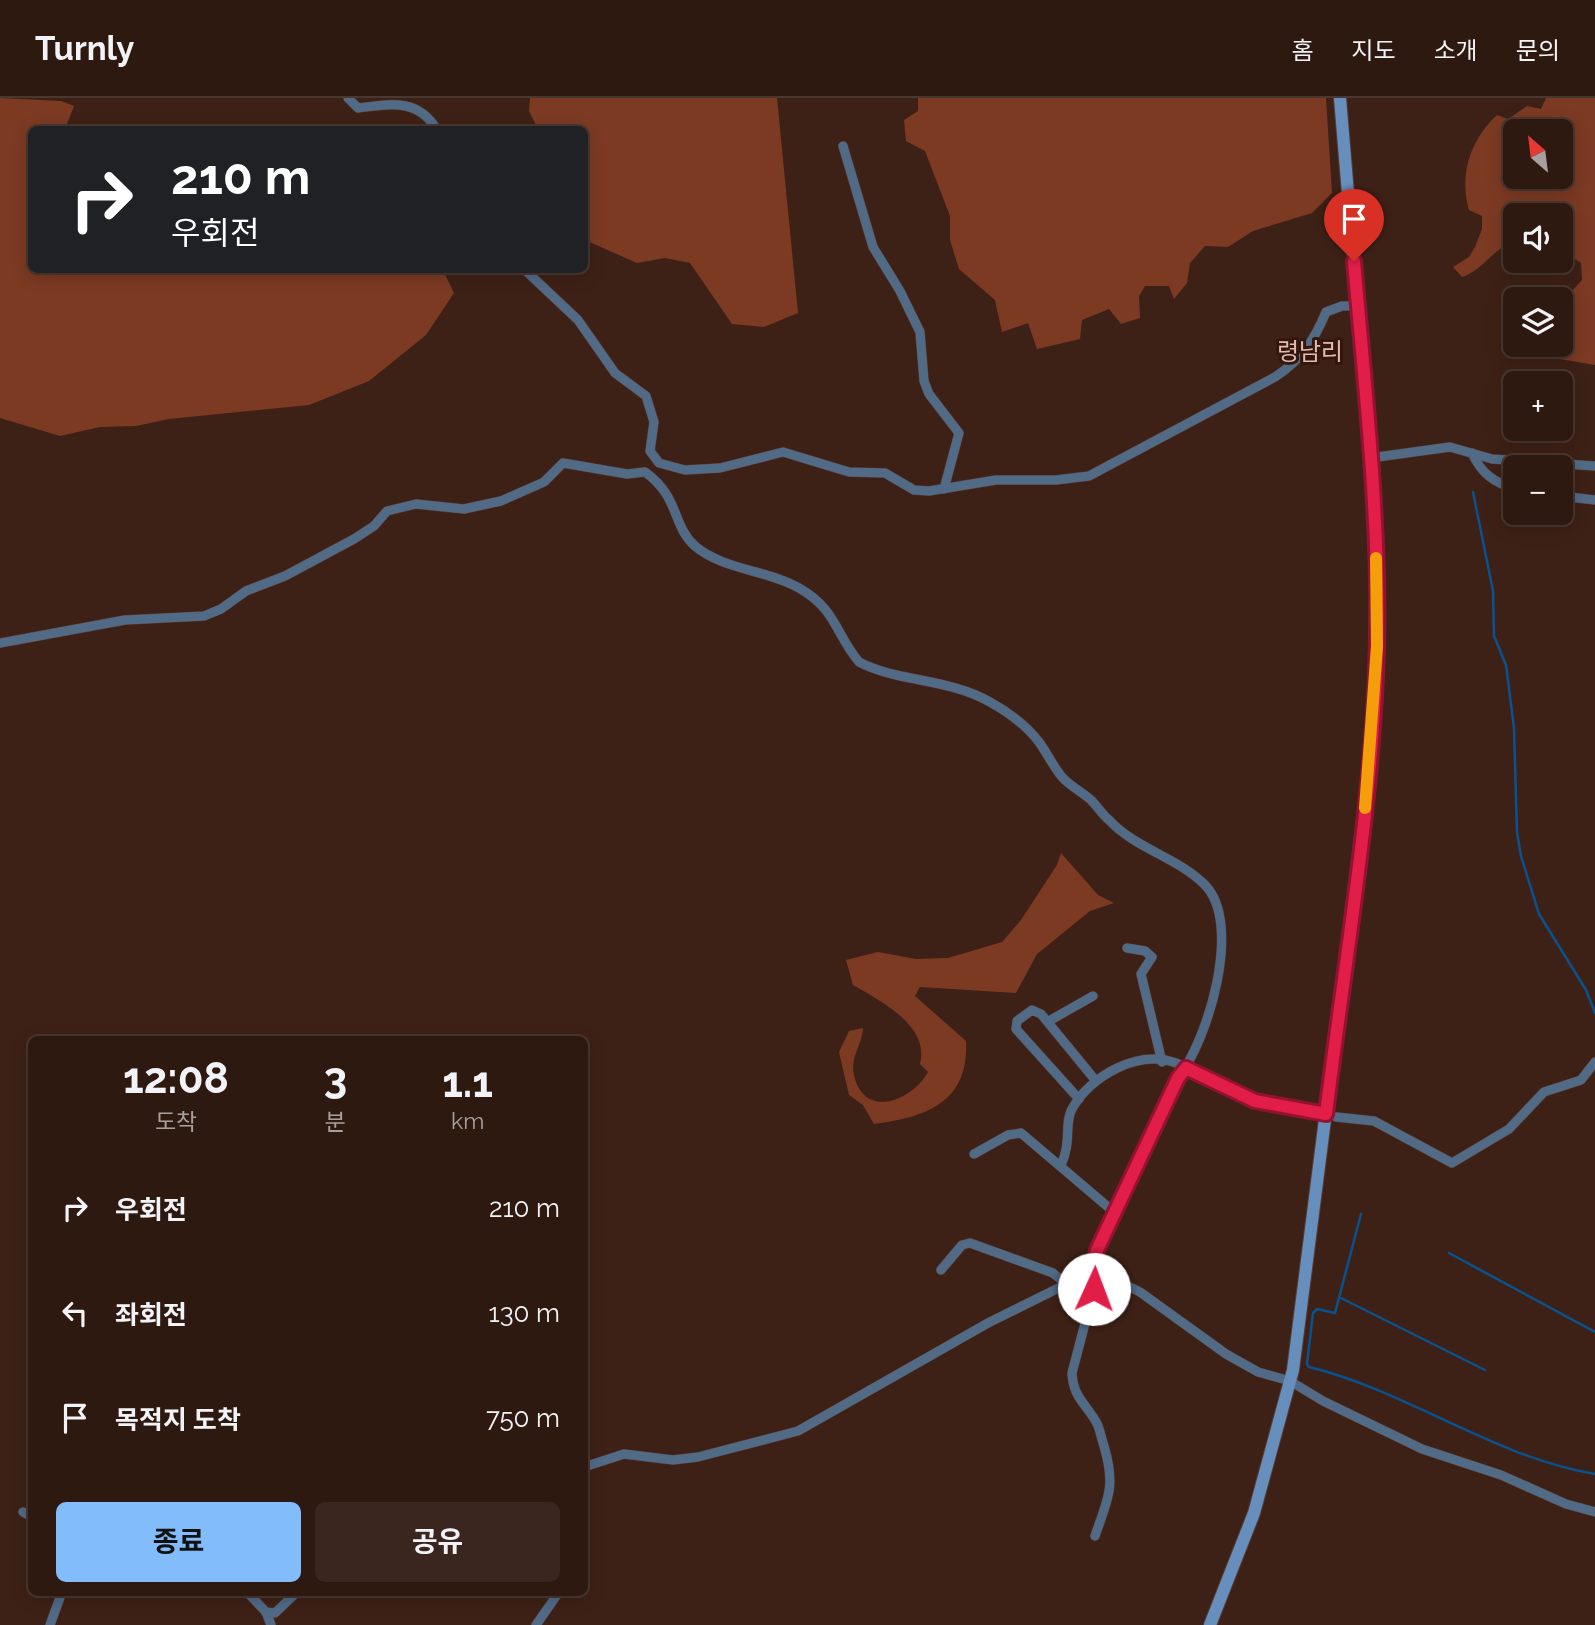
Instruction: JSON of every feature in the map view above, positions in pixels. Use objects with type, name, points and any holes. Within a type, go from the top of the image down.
[{"type":"main road","points":[[1210,1625],[1254,1513],[1290,1381],[1331,1116],[1374,709],[1376,568],[1370,458],[1340,98]]},
{"type":"street","points":[[348,98],[358,108],[402,105],[418,108],[434,126]]},
{"type":"street","points":[[843,146],[873,247],[920,332],[924,381],[929,394],[959,433],[944,488]]},
{"type":"street","points":[[528,273],[578,320],[615,373],[646,396],[654,422],[650,451],[659,463],[685,470],[720,468],[783,452],[849,472],[885,473],[914,490],[996,480],[1056,480],[1089,476],[1275,377],[1298,362],[1309,347],[1326,312],[1342,306],[1357,306]]},
{"type":"street","points":[[1370,458],[1450,447],[1492,459],[1595,466]]},
{"type":"street","points":[[1472,453],[1478,467],[1489,478],[1503,484]]},
{"type":"street","points":[[0,643],[125,620],[204,616],[221,609],[246,591],[285,576],[354,539],[374,526],[387,511],[416,504],[464,509],[501,501],[544,482],[564,463],[627,474],[645,472],[662,484],[696,547],[718,559],[800,589],[831,614],[850,652],[867,666],[960,688],[989,701],[1017,719],[1038,741],[1062,777],[1090,800],[1117,829],[1180,865],[1211,892],[1221,919],[1220,977],[1186,1068],[1178,1078],[1097,1250],[1094,1289],[1072,1373],[1072,1387],[1079,1403],[1097,1422],[1112,1474],[1111,1489],[1096,1536]]},
{"type":"street","points":[[1573,497],[1595,500]]},
{"type":"street","points":[[1127,948],[1145,951],[1152,957],[1141,975],[1162,1062]]},
{"type":"street","points":[[1049,1021],[1093,996]]},
{"type":"street","points":[[1079,1099],[1016,1029],[1017,1021],[1032,1010],[1049,1021],[1096,1081]]},
{"type":"street","points":[[1061,1165],[1068,1151],[1068,1116],[1079,1099],[1114,1067],[1173,1062],[1255,1101],[1331,1116],[1374,1121],[1452,1164],[1458,1162],[1471,1149],[1519,1121],[1544,1092],[1581,1080],[1595,1062]]},
{"type":"street","points":[[974,1154],[1008,1135],[1021,1133],[1114,1212]]},
{"type":"street","points":[[941,1270],[961,1245],[970,1243],[1053,1273],[1065,1283]]},
{"type":"street","points":[[588,1466],[624,1454],[673,1460],[698,1457],[798,1431],[925,1357],[1095,1270],[1140,1292],[1226,1354],[1258,1372],[1290,1381],[1323,1401],[1422,1448],[1501,1475],[1566,1504],[1595,1512]]},
{"type":"street","points":[[50,1625],[61,1596]]},
{"type":"street","points":[[251,1596],[266,1612],[271,1625]]},
{"type":"street","points":[[266,1612],[275,1613],[293,1596]]},
{"type":"street","points":[[536,1625],[556,1596]]},
{"type":"shaded area","points":[[0,98],[61,101],[74,106],[66,126],[28,126],[28,273],[444,273],[454,293],[426,335],[369,381],[309,405],[169,419],[136,426],[100,427],[60,436],[0,418]]},
{"type":"shaded area","points":[[530,98],[777,98],[798,313],[764,327],[732,324],[690,263],[665,258],[637,263],[588,241],[588,126],[536,126],[529,111]]},
{"type":"shaded area","points":[[918,98],[1326,98],[1332,193],[1312,213],[1253,231],[1228,247],[1205,246],[1190,263],[1187,283],[1174,299],[1169,286],[1145,286],[1139,296],[1140,318],[1121,324],[1109,309],[1082,320],[1080,339],[1037,349],[1028,323],[1002,332],[995,300],[959,269],[950,240],[950,216],[925,151],[906,141],[904,120],[918,111]]},
{"type":"shaded area","points":[[1546,98],[1595,98],[1595,365],[1548,357],[1573,357],[1573,290],[1582,280],[1581,263],[1573,258],[1573,203],[1503,203],[1503,248],[1470,274],[1462,277],[1453,267],[1469,257],[1482,229],[1482,216],[1469,210],[1466,197],[1466,171],[1474,147],[1480,135],[1497,115],[1508,119],[1527,106],[1541,109]]},
{"type":"shaded area","points":[[1061,853],[1098,895],[1114,903],[1090,911],[1037,954],[1016,993],[920,987],[915,996],[966,1041],[965,1062],[960,1079],[952,1093],[927,1111],[874,1124],[863,1105],[849,1095],[839,1052],[849,1031],[863,1028],[853,1068],[859,1089],[868,1098],[889,1101],[900,1098],[921,1082],[928,1072],[920,1064],[921,1050],[911,1027],[889,1007],[853,985],[846,960],[878,952],[916,959],[948,958],[1002,942],[1021,920],[1057,865]]},
{"type":"waterway","points":[[1473,492],[1493,591],[1494,636],[1506,665],[1514,728],[1517,832],[1521,856],[1539,914],[1586,990],[1595,1013]]},
{"type":"waterway","points":[[1361,1214],[1335,1313],[1317,1309],[1313,1313],[1307,1364],[1309,1367],[1381,1391],[1521,1453],[1557,1466],[1595,1474]]},
{"type":"waterway","points":[[1449,1253],[1595,1332]]},
{"type":"waterway","points":[[1341,1298],[1485,1370]]},
{"type":"slow traffic","points":[[1365,808],[1377,646],[1376,558]]},
{"type":"district","name":"령남리","points":[[1310,352]]},
{"type":"route","points":[[1094,1289],[1097,1250],[1178,1078],[1186,1068],[1255,1101],[1326,1114],[1365,806],[1377,646],[1372,481],[1354,261]]}]
